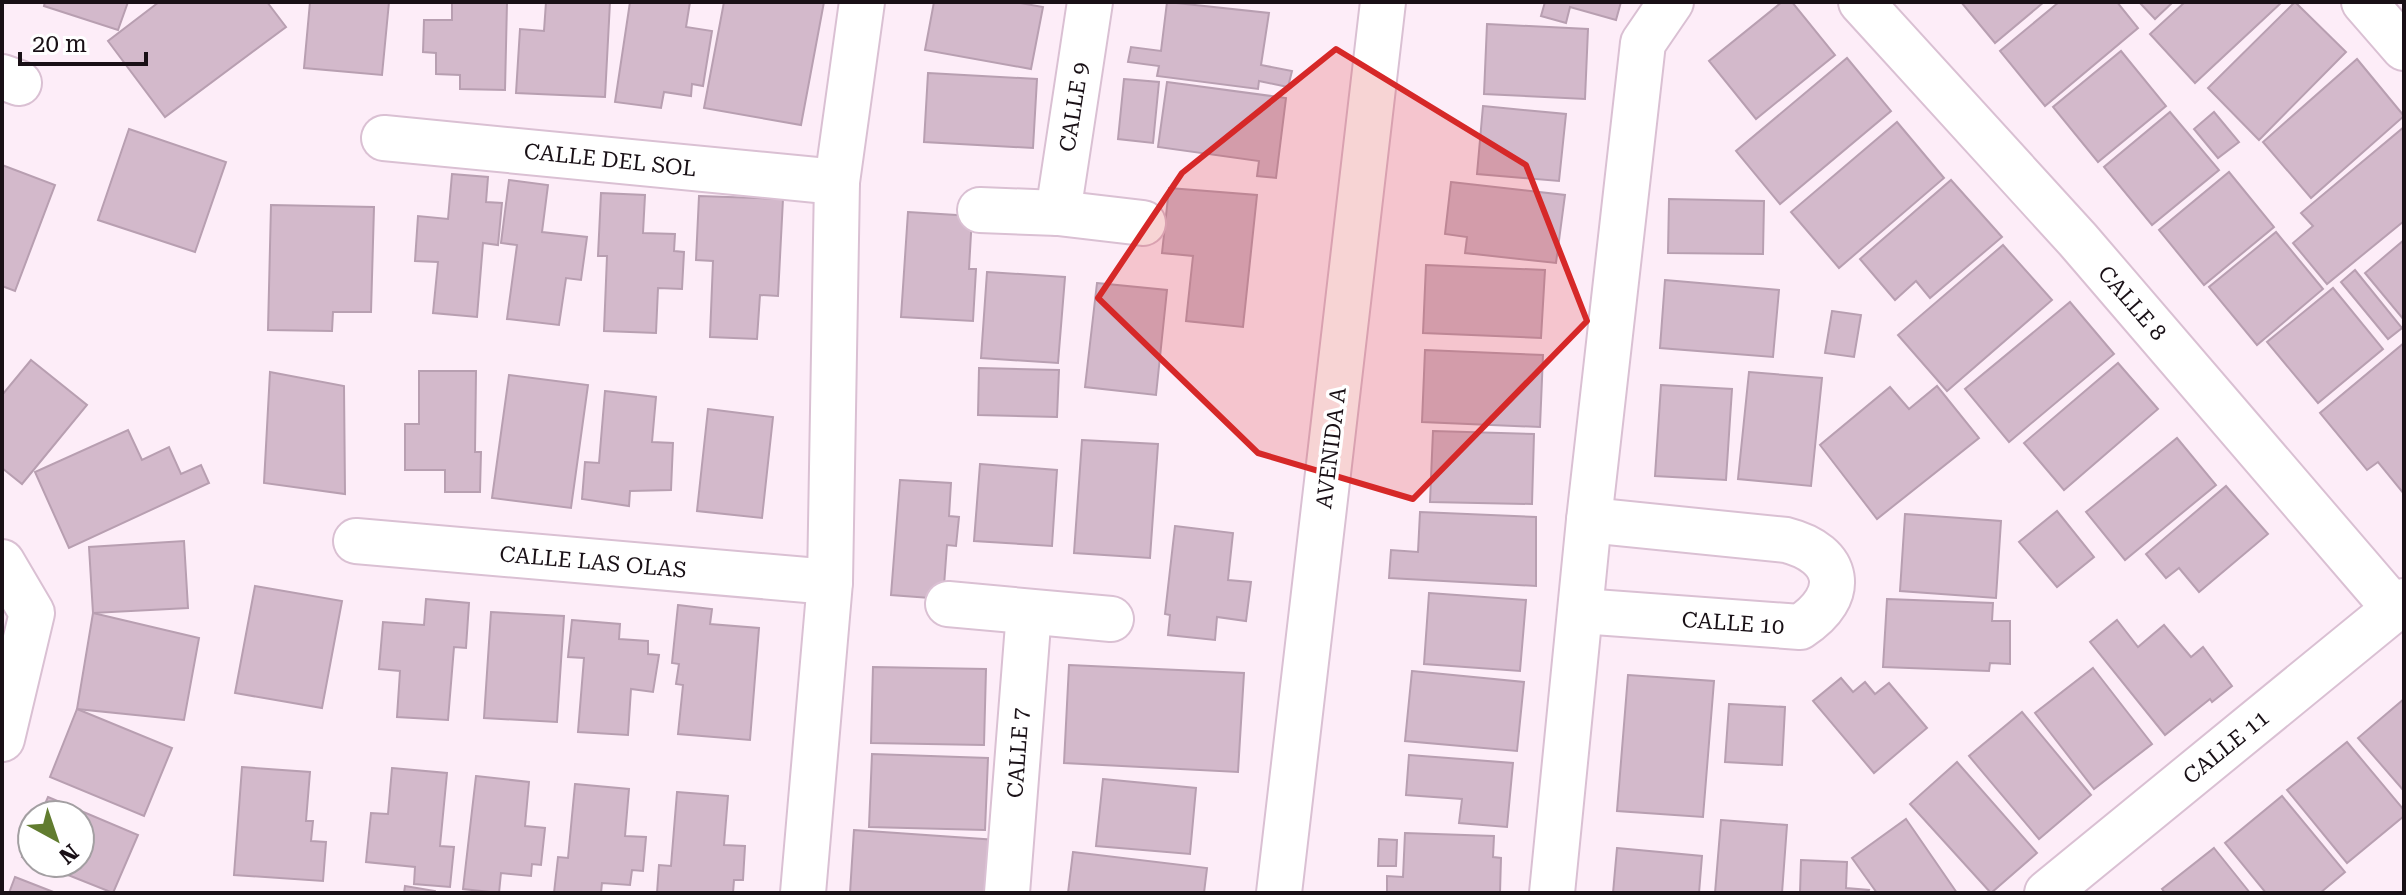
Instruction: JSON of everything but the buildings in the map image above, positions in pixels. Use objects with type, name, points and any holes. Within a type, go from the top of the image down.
[{"type":"street","points":[[803,893],[830,582],[837,182],[862,2]]},
{"type":"street","name":"CALLE 9","points":[[1058,213],[1090,2]]},
{"type":"street","name":"AVENIDA A","points":[[1279,893],[1383,2]]},
{"type":"street","points":[[1552,893],[1589,520],[1643,43],[1671,2]]},
{"type":"street","name":"CALLE 8","points":[[1861,2],[2078,240],[2400,605]]},
{"type":"street","points":[[2364,2],[2404,48]]},
{"type":"street","name":"CALLE DEL SOL","points":[[384,138],[837,182]]},
{"type":"street","points":[[980,210],[1058,213],[1143,223]]},
{"type":"street","name":"CALLE 10","points":[[1581,611],[1800,627],[1817,616],[1830,597],[1833,579],[1827,562],[1808,545],[1786,540],[1589,520]]},
{"type":"street","name":"CALLE LAS OLAS","points":[[356,541],[830,582]]},
{"type":"street","points":[[2,562],[32,613],[2,739]]},
{"type":"street","points":[[948,604],[1111,619]]},
{"type":"street","name":"CALLE 11","points":[[2047,893],[2400,605]]},
{"type":"street","name":"CALLE 7","points":[[1007,893],[1029,612]]},
{"type":"highlighted area","points":[[1336,49],[1526,165],[1587,321],[1413,499],[1258,453],[1098,298],[1182,173]]}]
